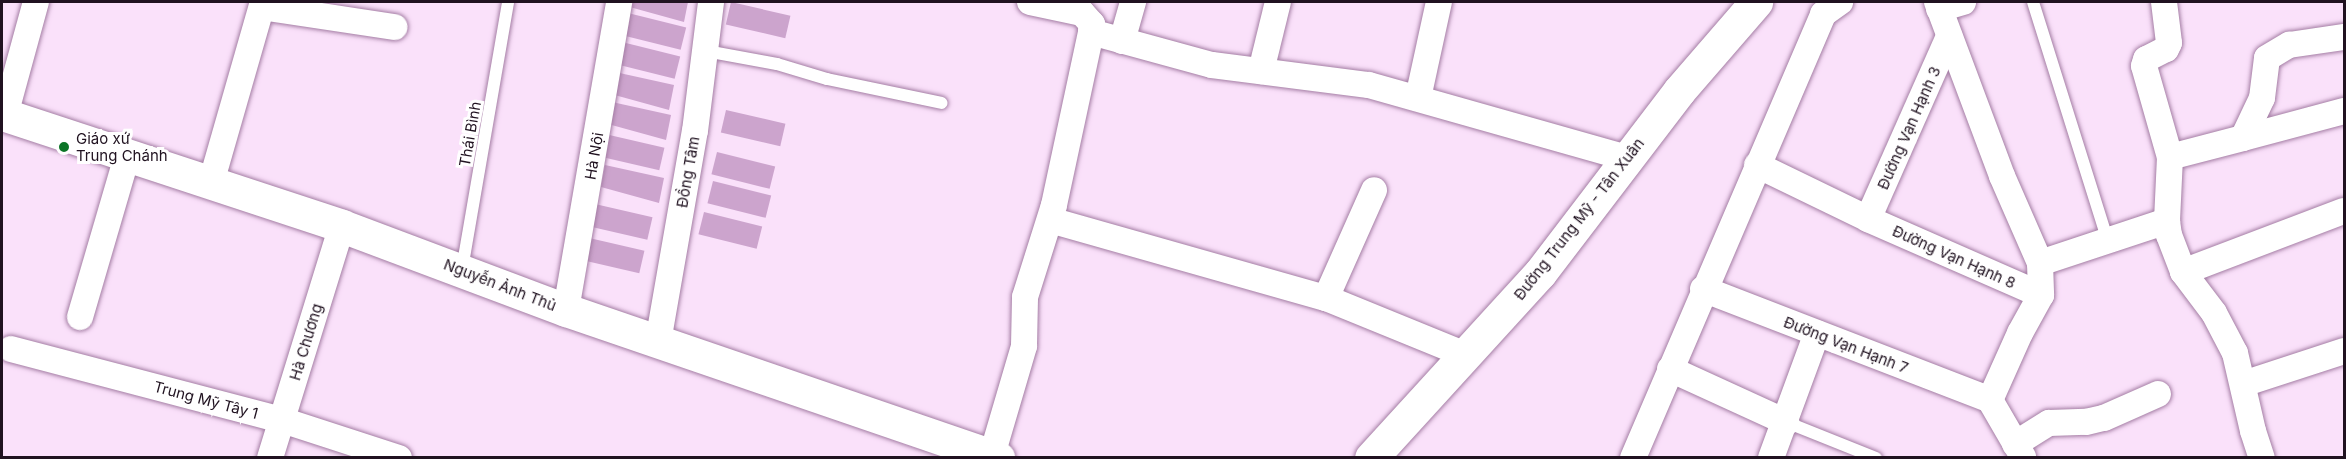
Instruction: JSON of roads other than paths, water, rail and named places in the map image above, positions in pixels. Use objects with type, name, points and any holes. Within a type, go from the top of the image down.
[{"type":"main road","name":"Đường Trung Mỹ - Tân Xuân","points":[[1371,458],[1540,273],[1679,91],[1756,2]]},
{"type":"main road","name":"Nguyễn Ảnh Thủ","points":[[3,115],[342,226],[566,310],[995,456]]},
{"type":"street","points":[[3,115],[36,2]]},
{"type":"street","name":"Hà Nội","points":[[566,310],[619,2]]},
{"type":"street","name":"Đồng Tâm","points":[[658,342],[695,131],[711,2]]},
{"type":"street","points":[[995,456],[1026,338],[1024,309],[1028,288],[1050,220],[1092,24],[1082,13],[1030,2]]},
{"type":"street","points":[[1122,41],[1133,2]]},
{"type":"street","points":[[1261,71],[1278,2]]},
{"type":"street","points":[[1418,98],[1439,2]]},
{"type":"street","points":[[1633,458],[1703,289],[1823,14],[1840,2]]},
{"type":"street","points":[[2164,2],[2169,43],[2166,49],[2145,59],[2144,66],[2170,157],[2167,221],[2183,272],[2214,313],[2240,364],[2253,431],[2262,458]]},
{"type":"street","points":[[211,183],[262,4],[395,27]]},
{"type":"street","points":[[1946,4],[1949,36],[2002,176],[2040,263],[2041,295],[2020,333],[1990,400],[2019,451],[2049,423],[2086,422],[2104,418],[2158,394]]},
{"type":"street","points":[[1091,32],[1212,65],[1369,85],[1627,158]]},
{"type":"street","name":"Đường Vạn Hạnh 3","points":[[1868,219],[1949,36]]},
{"type":"street","points":[[2242,138],[2262,98],[2267,58],[2289,45],[2344,37]]},
{"type":"street","points":[[2170,157],[2344,111]]},
{"type":"street","points":[[80,317],[127,156]]},
{"type":"street","name":"Đường Vạn Hạnh 8","points":[[1757,165],[1868,219],[2041,295]]},
{"type":"street","points":[[1326,298],[1374,190]]},
{"type":"street","points":[[2183,272],[2344,211]]},
{"type":"street","points":[[1050,220],[1326,298],[1466,355]]},
{"type":"street","points":[[2040,263],[2167,221]]},
{"type":"street","name":"Hà Chương","points":[[270,458],[342,226]]},
{"type":"street","name":"Đường Vạn Hạnh 7","points":[[1703,289],[1990,400]]},
{"type":"street","points":[[1771,458],[1817,333]]},
{"type":"street","name":"Trung Mỹ Tây 1","points":[[11,349],[282,420],[399,458]]},
{"type":"street","points":[[2243,384],[2344,351]]},
{"type":"street","points":[[1670,369],[1786,422]]},
{"type":"lane","name":"Thái Bình","points":[[462,271],[508,2]]},
{"type":"lane","points":[[2033,2],[2108,241]]},
{"type":"lane","points":[[706,51],[777,64],[827,79],[942,103]]},
{"type":"lane","points":[[1786,422],[1876,458]]},
{"type":"place","name":"Giáo xứ Trung Chánh","points":[[64,147]]}]
